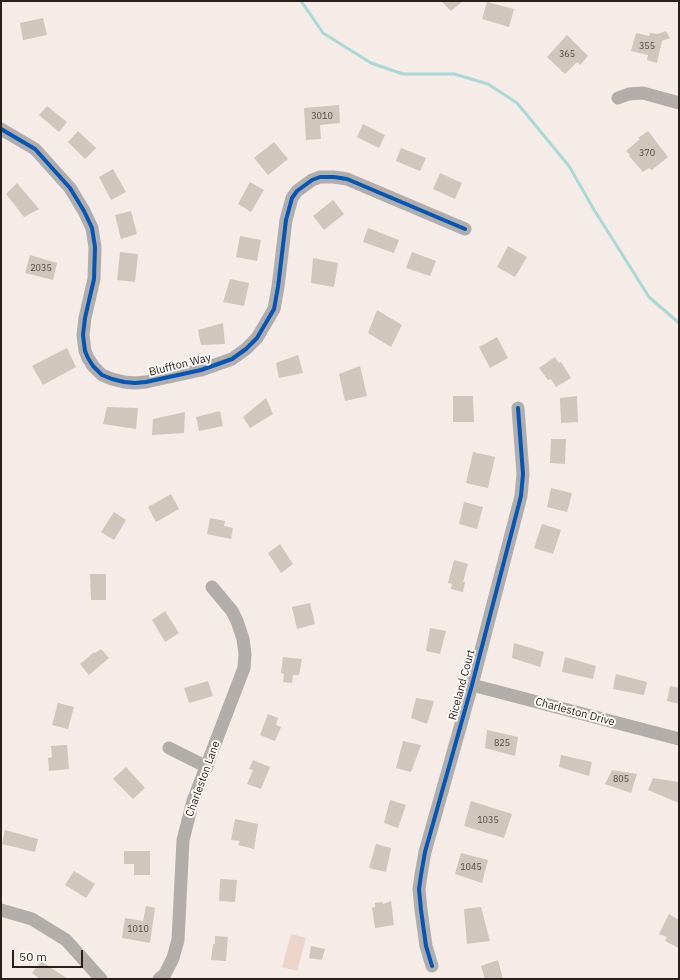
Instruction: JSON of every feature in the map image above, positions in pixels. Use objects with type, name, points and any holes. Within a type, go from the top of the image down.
[{"type":"street","points":[[618,98],[636,93],[679,103]]},
{"type":"street","name":"Bluffton Way","points":[[1,129],[35,149],[40,154],[70,188],[92,228],[95,247],[94,279],[83,335],[85,351],[88,358],[102,375],[118,380],[135,383],[146,382],[201,370],[232,359],[246,349],[260,333],[274,309],[286,220],[292,198],[297,191],[312,180],[320,177],[347,179],[465,229]]},
{"type":"street","name":"Riceland Court","points":[[432,966],[426,946],[421,910],[419,889],[421,875],[425,852],[472,685],[521,496],[523,474],[518,408]]},
{"type":"street","name":"Charleston Lane","points":[[159,979],[165,974],[173,958],[178,940],[183,840],[193,801],[244,668],[245,654],[243,639],[237,621],[232,611],[212,587]]},
{"type":"street","name":"Charleston Drive","points":[[472,685],[679,739]]},
{"type":"street","points":[[168,748],[206,767]]},
{"type":"street","points":[[1,910],[32,919],[66,940],[101,979]]},
{"type":"shaded area","points":[[291,934],[306,938],[297,971],[282,967]]},
{"type":"building","points":[[441,1],[463,1],[451,11]]},
{"type":"building","points":[[487,2],[514,9],[509,27],[482,19]]},
{"type":"building","points":[[43,18],[47,35],[23,40],[20,23]]},
{"type":"building","points":[[666,31],[670,38],[662,41],[657,63],[647,60],[648,55],[631,51],[636,33],[649,36],[650,33],[658,34]]},
{"type":"building","points":[[567,35],[588,56],[580,65],[577,62],[565,74],[547,57]]},
{"type":"building","points":[[339,105],[340,123],[320,125],[321,139],[306,140],[304,108]]},
{"type":"building","points":[[47,106],[67,122],[59,132],[39,115]]},
{"type":"building","points":[[363,124],[385,135],[379,148],[357,137]]},
{"type":"building","points":[[78,131],[96,148],[85,159],[68,142]]},
{"type":"building","points":[[648,131],[668,157],[652,170],[649,168],[643,172],[626,151],[640,139],[638,138]]},
{"type":"building","points":[[274,142],[288,159],[268,175],[254,158]]},
{"type":"building","points":[[401,148],[426,158],[420,171],[396,161]]},
{"type":"building","points":[[113,169],[126,192],[111,200],[99,177]]},
{"type":"building","points":[[440,173],[462,183],[455,199],[433,189]]},
{"type":"building","points":[[250,182],[264,190],[251,212],[238,204]]},
{"type":"building","points":[[17,183],[39,209],[24,217],[6,194]]},
{"type":"building","points":[[333,200],[344,214],[324,230],[313,216]]},
{"type":"building","points":[[131,211],[137,234],[121,239],[115,215]]},
{"type":"building","points":[[368,228],[399,240],[394,253],[363,242]]},
{"type":"building","points":[[240,236],[261,240],[257,261],[236,257]]},
{"type":"building","points":[[508,246],[527,257],[515,277],[497,267]]},
{"type":"building","points":[[120,252],[138,254],[135,282],[117,280]]},
{"type":"building","points":[[412,252],[436,261],[430,276],[406,268]]},
{"type":"building","points":[[30,255],[57,263],[53,280],[25,273]]},
{"type":"building","points":[[313,258],[338,263],[334,287],[311,283]]},
{"type":"building","points":[[230,279],[249,283],[244,306],[223,302]]},
{"type":"building","points":[[377,310],[402,325],[391,347],[368,333]]},
{"type":"building","points":[[223,323],[225,344],[201,345],[198,330]]},
{"type":"building","points":[[497,337],[508,358],[490,368],[479,347]]},
{"type":"building","points":[[67,348],[76,367],[43,385],[32,366]]},
{"type":"building","points":[[298,355],[303,373],[279,378],[276,363]]},
{"type":"building","points":[[555,357],[559,363],[561,362],[571,378],[556,387],[551,379],[548,380],[539,368]]},
{"type":"building","points":[[360,366],[367,396],[345,401],[339,374]]},
{"type":"building","points":[[453,396],[473,396],[474,422],[453,422]]},
{"type":"building","points":[[577,396],[578,422],[561,423],[560,398]]},
{"type":"building","points":[[266,398],[273,414],[250,428],[243,417]]},
{"type":"building","points":[[107,407],[138,408],[136,429],[103,424]]},
{"type":"building","points":[[220,411],[223,426],[199,431],[196,417]]},
{"type":"building","points":[[185,412],[184,433],[152,435],[153,419]]},
{"type":"building","points":[[551,439],[566,439],[565,464],[550,463]]},
{"type":"building","points":[[473,452],[495,457],[488,488],[466,483]]},
{"type":"building","points":[[551,488],[572,493],[567,512],[547,507]]},
{"type":"building","points":[[171,494],[179,509],[156,522],[148,507]]},
{"type":"building","points":[[464,502],[483,507],[477,529],[459,524]]},
{"type":"building","points":[[114,512],[126,520],[114,540],[101,532]]},
{"type":"building","points":[[210,518],[225,521],[224,526],[233,528],[231,539],[207,534]]},
{"type":"building","points":[[542,524],[561,530],[553,554],[534,548]]},
{"type":"building","points":[[280,544],[293,564],[281,573],[268,553]]},
{"type":"building","points":[[454,560],[468,564],[463,582],[465,582],[463,592],[451,589],[452,584],[448,583]]},
{"type":"building","points":[[90,574],[106,574],[106,600],[91,600]]},
{"type":"building","points":[[310,603],[315,624],[297,629],[292,607]]},
{"type":"building","points":[[165,611],[179,633],[165,642],[152,620]]},
{"type":"building","points":[[430,628],[446,631],[440,654],[426,651]]},
{"type":"building","points":[[514,643],[544,652],[540,667],[512,658]]},
{"type":"building","points":[[101,649],[109,658],[89,675],[80,664],[94,652],[95,653]]},
{"type":"building","points":[[283,657],[302,659],[299,675],[293,675],[292,683],[283,682],[284,674],[281,673]]},
{"type":"building","points":[[565,657],[596,666],[593,679],[562,672]]},
{"type":"building","points":[[616,674],[647,682],[644,695],[613,689]]},
{"type":"building","points":[[208,681],[213,696],[189,703],[184,688]]},
{"type":"building","points":[[670,686],[679,688],[679,704],[667,701]]},
{"type":"building","points":[[416,698],[434,701],[427,724],[411,718]]},
{"type":"building","points":[[58,703],[74,707],[68,729],[52,725]]},
{"type":"building","points":[[268,714],[278,718],[276,725],[281,727],[275,741],[260,735]]},
{"type":"building","points":[[487,730],[518,737],[515,756],[485,748]]},
{"type":"building","points":[[403,741],[421,745],[411,772],[396,768]]},
{"type":"building","points":[[67,745],[69,769],[49,771],[48,758],[52,757],[51,746]]},
{"type":"building","points":[[561,755],[592,762],[589,776],[559,767]]},
{"type":"building","points":[[253,760],[270,767],[261,789],[247,784],[253,770],[249,769]]},
{"type":"building","points":[[126,767],[145,788],[133,799],[113,779]]},
{"type":"building","points":[[612,770],[637,774],[631,793],[605,784]]},
{"type":"building","points":[[653,778],[679,782],[679,803],[648,790]]},
{"type":"building","points":[[390,800],[406,805],[398,828],[384,823]]},
{"type":"building","points":[[471,801],[512,814],[504,838],[464,826]]},
{"type":"building","points":[[235,819],[258,824],[254,849],[238,845],[240,841],[231,840]]},
{"type":"building","points":[[5,830],[38,839],[35,852],[2,844]]},
{"type":"building","points":[[376,844],[391,848],[386,872],[369,868]]},
{"type":"building","points":[[124,851],[150,851],[150,875],[134,875],[134,864],[124,864]]},
{"type":"building","points":[[461,853],[488,860],[482,883],[455,874]]},
{"type":"building","points":[[74,871],[95,884],[86,898],[65,885]]},
{"type":"building","points":[[220,879],[237,880],[235,902],[219,901]]},
{"type":"building","points":[[391,901],[394,925],[375,928],[372,908],[375,907],[375,903],[382,902],[383,904]]},
{"type":"building","points":[[146,906],[155,908],[150,943],[122,938],[125,918],[143,921]]},
{"type":"building","points":[[481,907],[490,941],[467,944],[464,909]]},
{"type":"building","points":[[669,914],[679,920],[679,948],[665,941],[667,937],[659,934]]},
{"type":"building","points":[[215,936],[228,937],[226,961],[211,960],[213,944],[215,944]]},
{"type":"building","points":[[311,946],[325,949],[322,960],[309,958]]},
{"type":"building","points":[[498,960],[503,979],[485,979],[481,966]]},
{"type":"building","points":[[41,961],[68,979],[40,979],[32,973]]},
{"type":"waterway","points":[[301,1],[323,33],[371,63],[403,74],[454,74],[488,84],[517,103],[569,166],[593,208],[649,297],[679,323]]},
{"type":"cycle path","points":[[1,129],[35,149],[70,188],[84,211],[92,228],[95,247],[94,279],[85,318],[83,335],[85,351],[93,366],[102,375],[124,382],[146,382],[201,370],[232,359],[246,349],[257,338],[274,309],[286,220],[292,198],[297,191],[312,180],[320,177],[347,179],[465,229]]},
{"type":"cycle path","points":[[432,966],[426,946],[421,910],[419,889],[421,875],[425,852],[472,685],[521,496],[523,474],[518,408]]}]
